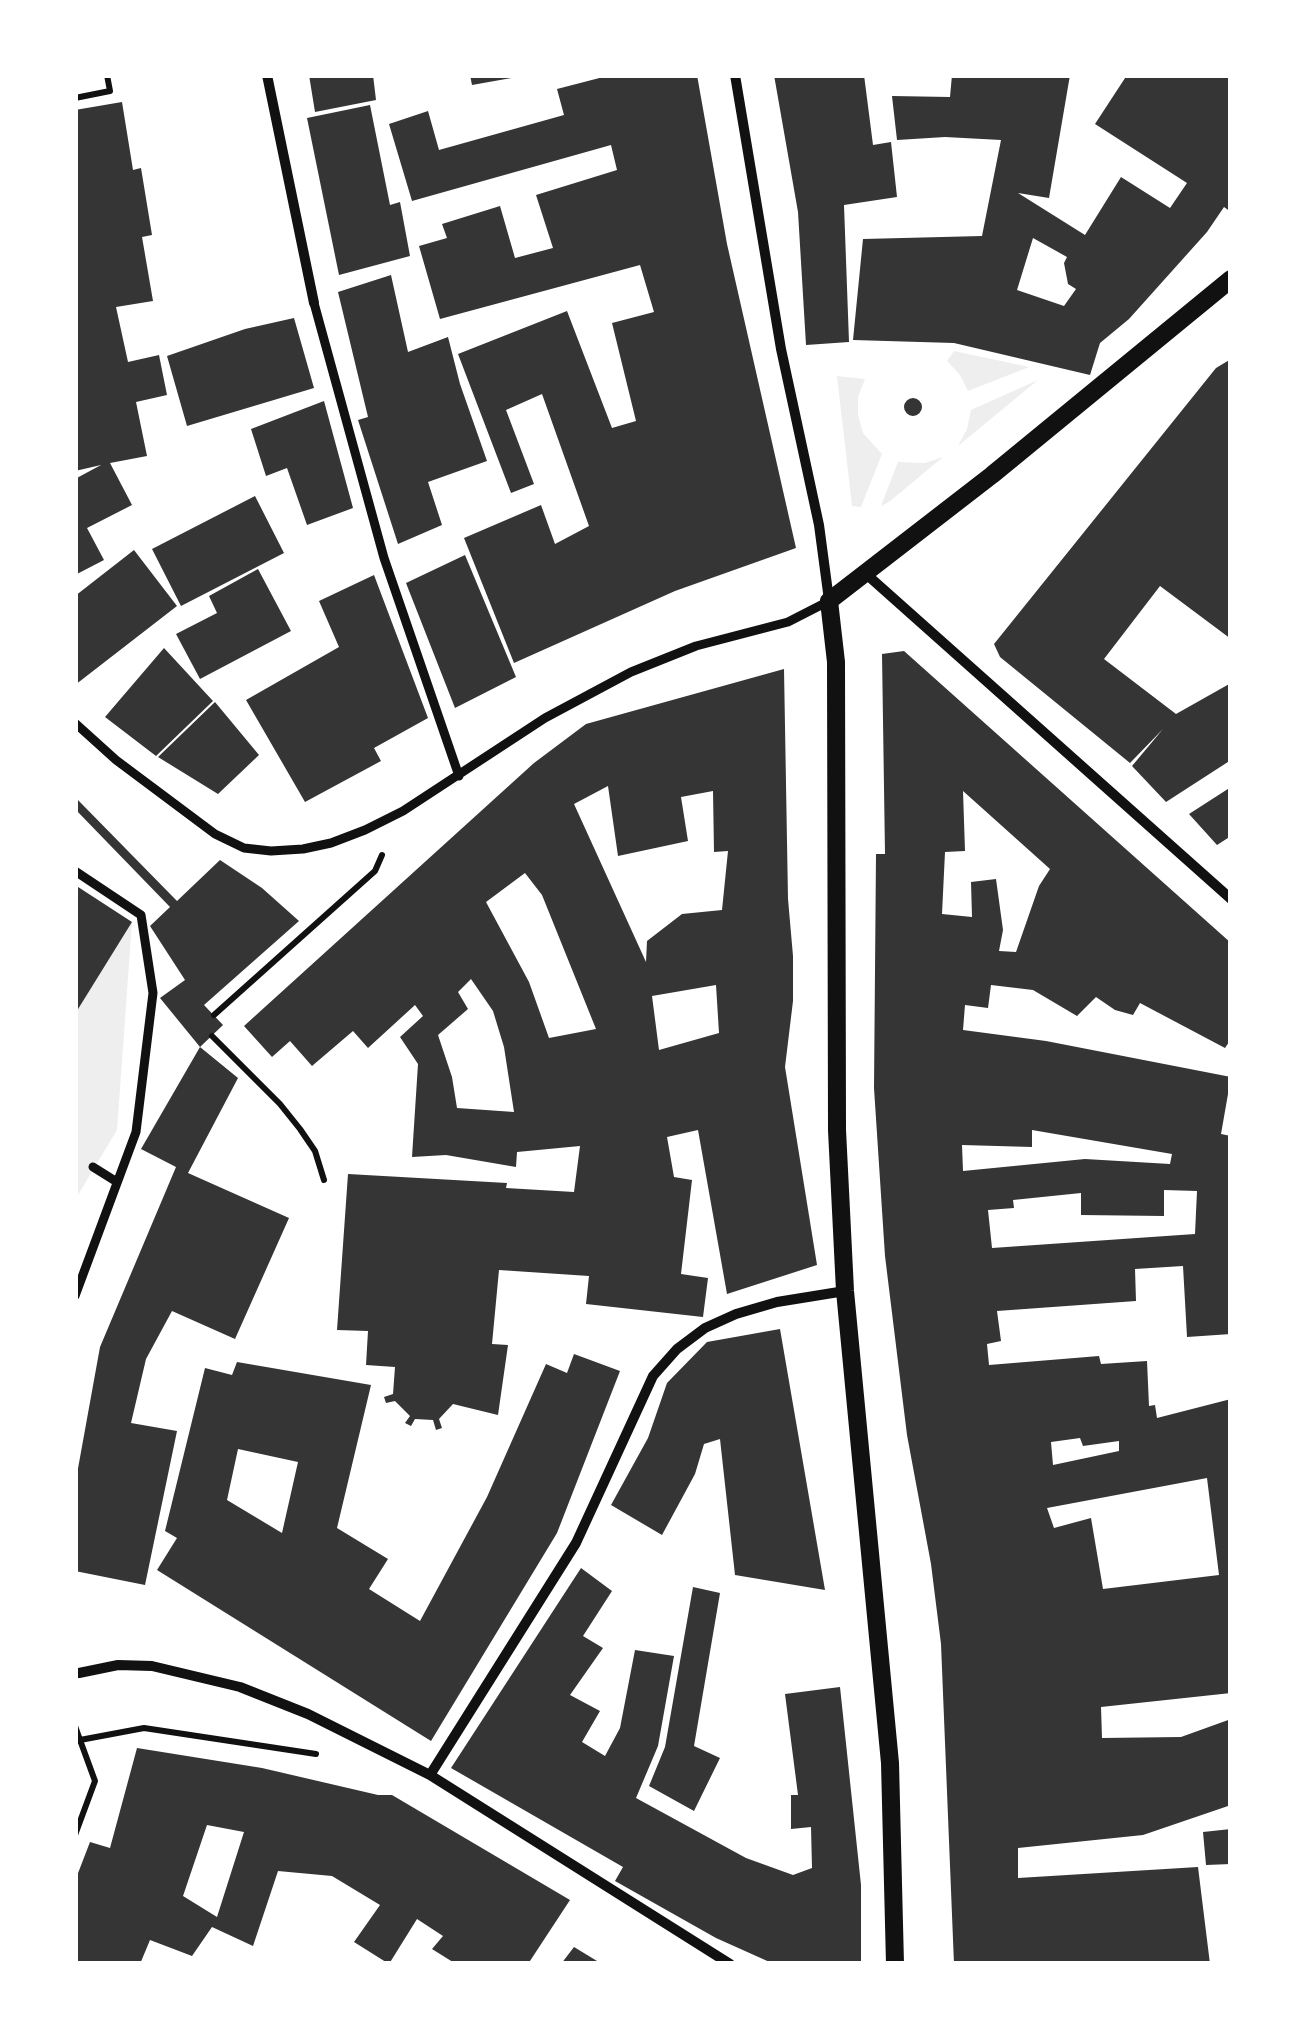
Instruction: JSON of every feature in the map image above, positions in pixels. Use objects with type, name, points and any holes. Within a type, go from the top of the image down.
[{"type":"street","points":[[267,75],[314,303],[384,558],[459,776]]},
{"type":"street","points":[[735,75],[781,349],[819,525],[836,662],[837,1130],[845,1291],[890,1762],[894,1964]]},
{"type":"street","points":[[75,723],[116,760],[216,834],[244,848],[303,850],[348,837],[404,811],[546,718],[631,672],[696,646],[788,622],[829,601],[992,475],[1231,279]]},
{"type":"street","points":[[865,573],[1231,899]]},
{"type":"street","points":[[75,871],[141,914],[153,993],[136,1132],[75,1296]]},
{"type":"street","points":[[93,1168],[117,1182]]},
{"type":"street","points":[[430,1775],[576,1543],[653,1376],[678,1349],[720,1321],[777,1302],[845,1291]]},
{"type":"street","points":[[80,1673],[118,1665],[152,1666],[240,1686],[365,1740],[430,1775],[730,1964]]},
{"type":"path","points":[[75,98],[110,91],[108,75]]},
{"type":"path","points":[[214,1015],[375,871],[404,811]]},
{"type":"path","points":[[212,1036],[300,1128],[315,1151],[324,1180]]},
{"type":"path","points":[[75,1726],[77,1741],[95,1781],[75,1835]]},
{"type":"path","points":[[77,1741],[144,1728],[316,1754]]},
{"type":"shaded area","points":[[954,351],[1029,367],[968,391],[947,361]]},
{"type":"shaded area","points":[[837,376],[865,379],[858,397],[858,415],[863,433],[882,454],[861,507],[852,506]]},
{"type":"shaded area","points":[[1038,380],[958,446],[971,410]]},
{"type":"shaded area","points":[[943,457],[881,506],[898,462],[925,463]]},
{"type":"shaded area","points":[[132,922],[117,1130],[75,1200],[75,1014]]},
{"type":"building","points":[[309,75],[373,75],[376,100],[315,112]]},
{"type":"building","points":[[470,75],[516,75],[517,77],[472,85]]},
{"type":"building","points":[[611,75],[697,75],[727,244],[796,548],[675,591],[514,663],[464,538],[541,505],[555,544],[589,526],[542,394],[506,410],[534,484],[511,493],[458,354],[567,311],[612,428],[636,421],[612,323],[654,312],[640,265],[440,319],[419,246],[447,238],[442,224],[500,206],[515,258],[553,248],[536,195],[617,170],[611,145],[412,201],[389,124],[428,111],[439,150],[564,115],[557,89]]},
{"type":"building","points":[[774,75],[864,75],[873,145],[891,142],[897,197],[844,205],[849,342],[806,345],[798,212]]},
{"type":"building","points":[[952,75],[1070,75],[1049,198],[1018,193],[1085,235],[1121,177],[1170,208],[1187,183],[1095,124],[1127,75],[1231,75],[1231,212],[1224,207],[1207,232],[1129,319],[1100,343],[1090,375],[954,343],[853,340],[863,239],[982,236],[1001,140],[897,140],[892,96],[950,97]],"holes":[[[1033,238],[1067,257],[1064,263],[1068,284],[1076,289],[1064,306],[1017,290]]]},
{"type":"building","points":[[122,102],[133,170],[141,168],[152,235],[142,237],[153,301],[116,307],[128,362],[159,355],[167,395],[136,402],[147,456],[110,463],[132,505],[87,528],[104,560],[75,575],[75,479],[101,465],[75,471],[75,110]]},
{"type":"building","points":[[370,105],[390,205],[400,202],[410,256],[339,275],[307,118]]},
{"type":"building","points":[[391,275],[408,352],[448,337],[487,461],[428,482],[442,525],[398,544],[358,420],[368,417],[338,292]]},
{"type":"building","points":[[294,318],[314,388],[187,426],[167,356],[245,329]]},
{"type":"building","points":[[1231,359],[1231,639],[1160,586],[1104,659],[1176,714],[1231,683],[1231,760],[1166,802],[1132,766],[1163,729],[1130,763],[1000,657],[994,644],[1216,368]]},
{"type":"building","points":[[913,398],[922,407],[913,416],[904,407]]},
{"type":"building","points":[[324,401],[353,508],[307,525],[287,468],[266,476],[251,429]]},
{"type":"building","points":[[255,496],[284,553],[181,606],[152,549]]},
{"type":"building","points":[[134,550],[177,606],[75,685],[75,596]]},
{"type":"building","points":[[465,555],[516,677],[455,708],[406,583]]},
{"type":"building","points":[[258,569],[291,631],[200,679],[176,634],[217,613],[209,596]]},
{"type":"building","points":[[374,575],[428,718],[374,748],[381,761],[305,802],[246,700],[339,647],[319,601]]},
{"type":"building","points":[[164,648],[213,701],[156,756],[105,717]]},
{"type":"building","points":[[904,651],[1231,943],[1231,1039],[1225,1048],[1140,1003],[1133,1015],[1115,1010],[1096,997],[1077,1016],[1033,990],[991,985],[988,1008],[965,1005],[963,1030],[1046,1041],[1231,1077],[1221,1134],[1231,1136],[1231,1334],[1187,1337],[1183,1266],[1135,1269],[1136,1301],[997,1311],[1001,1341],[987,1344],[989,1365],[1099,1356],[1101,1364],[1147,1361],[1149,1406],[1155,1405],[1157,1418],[1231,1399],[1231,1693],[1101,1707],[1102,1738],[1181,1737],[1231,1719],[1231,1805],[1143,1835],[1018,1848],[1018,1878],[1198,1867],[1210,1964],[954,1964],[941,1644],[907,1435],[885,1256],[874,1088],[876,854],[885,854],[882,654]],"holes":[[[963,791],[1050,869],[1039,886],[1016,952],[999,951],[1003,930],[996,879],[971,882],[972,917],[942,914],[945,852],[965,851]],[[1032,1130],[1172,1154],[1170,1164],[1085,1159],[963,1171],[962,1145],[1032,1147]],[[1164,1190],[1197,1191],[1195,1234],[992,1248],[988,1210],[1014,1208],[1013,1200],[1081,1193],[1081,1215],[1164,1216]],[[1080,1438],[1083,1446],[1119,1441],[1119,1451],[1053,1465],[1051,1442]],[[1207,1478],[1219,1575],[1103,1589],[1091,1518],[1054,1528],[1047,1508]]]},
{"type":"building","points":[[784,669],[788,899],[793,956],[793,1001],[785,1067],[817,1265],[727,1294],[698,1130],[667,1137],[674,1177],[692,1180],[681,1274],[708,1278],[703,1317],[586,1304],[589,1276],[499,1270],[492,1344],[508,1345],[498,1415],[453,1404],[439,1419],[442,1428],[436,1430],[433,1420],[415,1419],[411,1426],[405,1423],[410,1416],[395,1401],[386,1403],[384,1397],[393,1394],[395,1367],[366,1365],[368,1331],[337,1330],[348,1174],[507,1183],[506,1188],[574,1192],[580,1146],[517,1152],[516,1167],[446,1155],[412,1157],[418,1064],[400,1037],[423,1016],[415,1005],[368,1048],[353,1031],[312,1066],[290,1041],[272,1057],[244,1026],[534,763],[586,724]],"holes":[[[608,786],[618,856],[688,841],[681,797],[713,791],[714,852],[728,851],[722,910],[682,914],[647,941],[646,962],[574,804]],[[525,873],[542,895],[596,1029],[549,1038],[529,982],[486,902]],[[471,979],[493,1011],[504,1047],[514,1112],[457,1108],[438,1035],[468,1009],[458,992]],[[716,985],[719,1033],[659,1050],[652,996]]]},
{"type":"building","points":[[215,702],[259,755],[218,794],[158,757]]},
{"type":"building","points":[[1231,787],[1231,836],[1217,845],[1189,814]]},
{"type":"building","points":[[75,797],[177,901],[220,860],[262,888],[299,921],[204,1005],[223,1025],[200,1047],[160,998],[185,980],[150,926],[170,907],[75,809]]},
{"type":"building","points":[[75,885],[132,922],[75,1014]]},
{"type":"building","points":[[200,1047],[238,1078],[188,1173],[289,1218],[235,1339],[172,1311],[146,1359],[131,1423],[177,1431],[145,1585],[75,1571],[75,1485],[100,1347],[176,1167],[141,1149]]},
{"type":"building","points":[[780,1329],[825,1590],[735,1575],[720,1439],[704,1444],[695,1474],[662,1535],[611,1505],[648,1438],[667,1383],[707,1342]]},
{"type":"building","points":[[574,1354],[620,1371],[557,1533],[431,1741],[157,1570],[177,1538],[165,1531],[205,1368],[232,1375],[237,1362],[371,1385],[337,1528],[388,1559],[369,1589],[420,1621],[487,1497],[546,1364],[567,1373]],"holes":[[[238,1449],[298,1462],[282,1533],[227,1500]]]},
{"type":"building","points":[[581,1568],[612,1591],[583,1636],[603,1648],[570,1695],[600,1711],[582,1742],[605,1756],[620,1728],[635,1650],[674,1656],[658,1746],[636,1798],[746,1858],[793,1875],[812,1868],[811,1827],[791,1829],[791,1795],[798,1795],[785,1694],[840,1687],[861,1885],[861,1964],[774,1964],[716,1938],[615,1881],[623,1867],[451,1768]]},
{"type":"building","points":[[693,1587],[720,1593],[694,1746],[720,1758],[694,1811],[649,1786],[665,1747]]},
{"type":"building","points":[[137,1748],[392,1795],[570,1900],[528,1964],[456,1964],[432,1949],[443,1936],[417,1919],[389,1964],[354,1942],[380,1905],[332,1876],[278,1871],[253,1946],[212,1927],[192,1956],[150,1940],[140,1964],[75,1964],[75,1881],[90,1842],[110,1848]],"holes":[[[207,1825],[244,1832],[217,1917],[183,1896]]]},
{"type":"building","points":[[1231,1829],[1231,1864],[1206,1865],[1203,1832]]},
{"type":"building","points":[[574,1947],[602,1964],[561,1964]]}]
